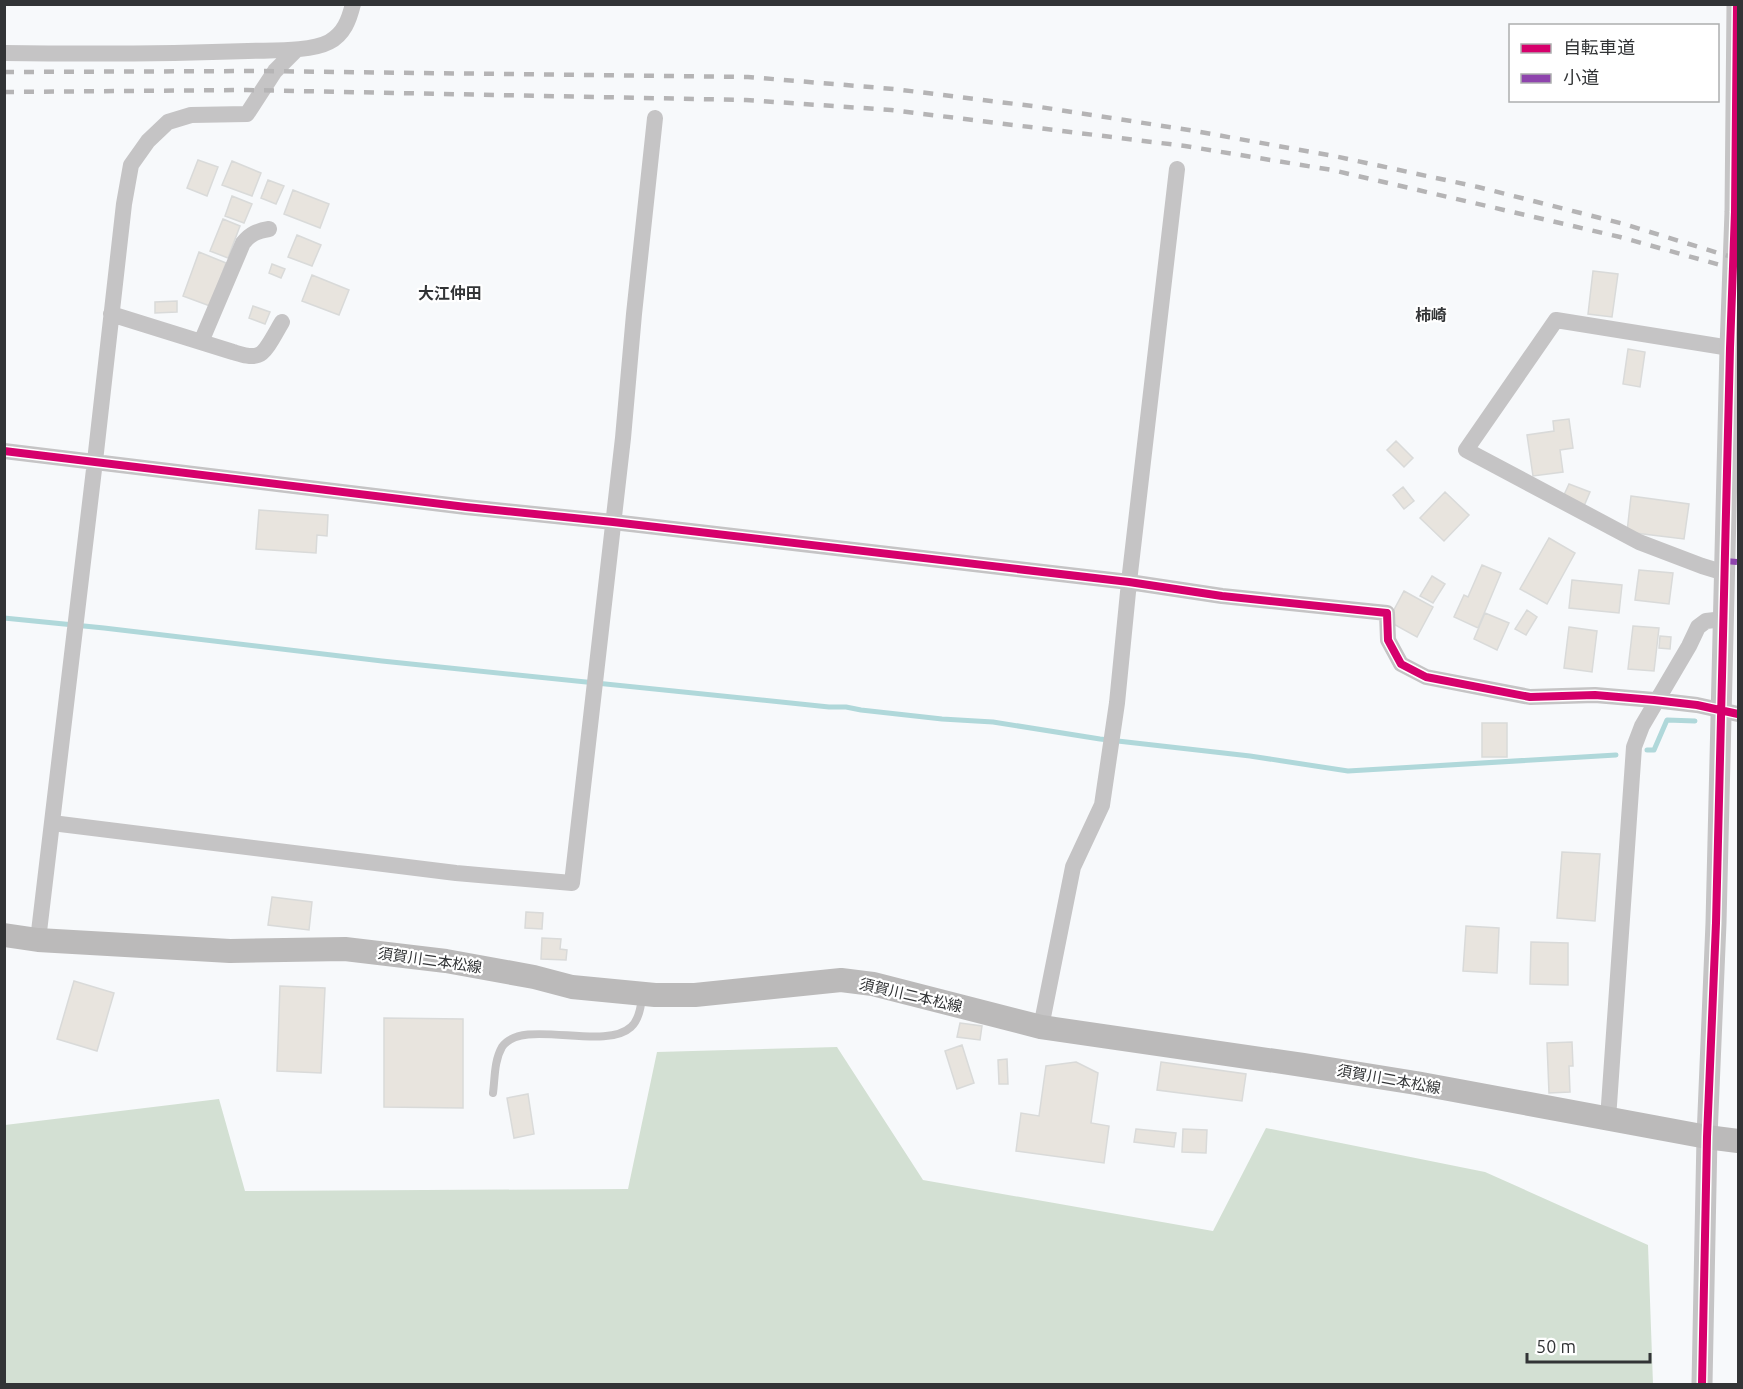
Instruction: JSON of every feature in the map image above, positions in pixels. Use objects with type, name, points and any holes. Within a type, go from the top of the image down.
[{"type":"main road","name":"須賀川二本松線","points":[[4,935],[38,940],[230,951],[345,949],[446,961],[534,977],[572,987],[643,994],[695,995],[841,980],[889,988],[1041,1027],[1326,1068],[1738,1141]]},
{"type":"street","points":[[4,53],[197,53],[296,50],[331,41],[349,20],[353,4]]},
{"type":"street","points":[[1702,1384],[1707,1137],[1716,923],[1730,712],[1724,620],[1733,450],[1730,348],[1735,212],[1737,4]]},
{"type":"street","points":[[38,940],[96,461],[124,204],[131,165],[148,141],[168,122],[191,115],[247,114],[275,71],[296,50]]},
{"type":"street","points":[[52,823],[456,873],[572,883],[623,438],[655,118]]},
{"type":"street","points":[[1041,1027],[1073,867],[1102,805],[1177,169]]},
{"type":"street","points":[[201,342],[243,243],[258,231],[269,230]]},
{"type":"street","points":[[111,314],[233,352],[258,356],[264,352],[282,322]]},
{"type":"street","points":[[1725,573],[1639,542],[1466,450],[1556,320],[1730,348]]},
{"type":"street","points":[[4,451],[454,506],[613,522],[1129,582],[1221,596],[1386,613],[1388,640],[1401,664],[1426,677],[1530,697],[1595,695],[1697,705],[1730,712]]},
{"type":"street","points":[[1608,1119],[1634,747],[1642,726],[1698,627],[1706,621],[1724,620]]},
{"type":"lane","points":[[493,1093],[496,1059],[504,1045],[521,1035],[531,1033],[560,1036],[611,1036],[621,1033],[632,1027],[640,1012],[643,994]]},
{"type":"green space","points":[[837,1047],[923,1180],[1213,1231],[1266,1128],[1485,1172],[1648,1245],[1653,1384],[5,1384],[5,1125],[219,1099],[245,1191],[628,1189],[657,1052]]},
{"type":"building","points":[[198,160],[218,167],[207,196],[187,188]]},
{"type":"building","points":[[232,161],[261,173],[252,196],[222,185]]},
{"type":"building","points":[[268,180],[284,186],[276,204],[261,198]]},
{"type":"building","points":[[293,190],[329,204],[320,228],[284,214]]},
{"type":"building","points":[[232,196],[252,204],[244,223],[225,216]]},
{"type":"building","points":[[223,219],[240,226],[228,258],[210,251]]},
{"type":"building","points":[[297,235],[321,245],[312,266],[288,257]]},
{"type":"building","points":[[199,252],[226,263],[210,306],[183,296]]},
{"type":"building","points":[[272,264],[285,269],[281,278],[269,273]]},
{"type":"building","points":[[1593,271],[1618,274],[1612,317],[1588,314]]},
{"type":"building","points":[[312,275],[349,290],[339,315],[302,301]]},
{"type":"building","points":[[177,301],[177,312],[155,313],[155,302]]},
{"type":"building","points":[[253,306],[270,312],[265,324],[249,318]]},
{"type":"building","points":[[1628,349],[1645,352],[1640,387],[1623,384]]},
{"type":"building","points":[[1569,419],[1573,448],[1560,450],[1563,472],[1533,476],[1527,435],[1554,431],[1553,421]]},
{"type":"building","points":[[1396,441],[1413,458],[1404,467],[1387,450]]},
{"type":"building","points":[[1569,484],[1590,492],[1584,506],[1563,497]]},
{"type":"building","points":[[1403,487],[1414,501],[1404,509],[1393,495]]},
{"type":"building","points":[[1445,492],[1469,515],[1444,541],[1420,518]]},
{"type":"building","points":[[1631,496],[1689,504],[1684,539],[1627,532]]},
{"type":"building","points":[[259,510],[328,515],[327,536],[317,535],[316,553],[256,549]]},
{"type":"building","points":[[1549,538],[1575,553],[1547,604],[1520,589]]},
{"type":"building","points":[[1482,565],[1501,573],[1478,628],[1454,617],[1464,595],[1468,597]]},
{"type":"building","points":[[1639,570],[1673,573],[1669,604],[1635,600]]},
{"type":"building","points":[[1432,576],[1445,584],[1433,603],[1420,596]]},
{"type":"building","points":[[1572,580],[1622,585],[1619,613],[1569,608]]},
{"type":"building","points":[[1404,591],[1433,607],[1417,637],[1388,621]]},
{"type":"building","points":[[1527,610],[1537,617],[1526,635],[1515,629]]},
{"type":"building","points":[[1485,613],[1509,623],[1497,650],[1474,639]]},
{"type":"building","points":[[1633,626],[1659,628],[1654,671],[1628,669]]},
{"type":"building","points":[[1569,627],[1597,631],[1592,672],[1564,668]]},
{"type":"building","points":[[1660,636],[1671,637],[1670,649],[1659,648]]},
{"type":"building","points":[[1482,723],[1507,723],[1507,757],[1482,757]]},
{"type":"building","points":[[1562,852],[1600,854],[1595,921],[1557,918]]},
{"type":"building","points":[[272,897],[312,902],[309,930],[268,925]]},
{"type":"building","points":[[526,912],[543,913],[542,929],[525,928]]},
{"type":"building","points":[[1466,926],[1499,928],[1497,973],[1463,971]]},
{"type":"building","points":[[542,938],[561,939],[560,949],[567,950],[566,960],[541,959]]},
{"type":"building","points":[[1531,942],[1568,943],[1568,985],[1530,984]]},
{"type":"building","points":[[74,981],[114,993],[97,1051],[57,1039]]},
{"type":"building","points":[[280,986],[325,988],[321,1073],[277,1071]]},
{"type":"building","points":[[384,1018],[463,1019],[463,1108],[384,1107]]},
{"type":"building","points":[[960,1023],[982,1026],[980,1040],[957,1037]]},
{"type":"building","points":[[1572,1042],[1573,1066],[1569,1066],[1570,1092],[1549,1093],[1547,1043]]},
{"type":"building","points":[[962,1045],[974,1083],[957,1089],[945,1051]]},
{"type":"building","points":[[1007,1059],[1008,1084],[999,1084],[998,1060]]},
{"type":"building","points":[[1076,1062],[1098,1073],[1091,1123],[1109,1126],[1104,1163],[1016,1151],[1021,1113],[1039,1116],[1046,1066]]},
{"type":"building","points":[[1161,1062],[1246,1074],[1242,1101],[1157,1090]]},
{"type":"building","points":[[528,1094],[534,1134],[514,1138],[507,1098]]},
{"type":"building","points":[[1136,1129],[1176,1133],[1174,1147],[1134,1142]]},
{"type":"building","points":[[1183,1129],[1207,1130],[1206,1153],[1182,1152]]},
{"type":"waterway","points":[[4,618],[382,661],[846,707],[942,719],[993,722],[1100,739],[1250,756],[1348,771],[1616,755]]},
{"type":"waterway","points":[[1647,750],[1654,750],[1667,720],[1695,721]]},
{"type":"railway","points":[[4,72],[261,71],[748,77],[894,89],[1040,107],[1189,130],[1334,156],[1478,187],[1624,224],[1738,259]]},
{"type":"railway","points":[[4,92],[247,90],[746,100],[891,110],[1185,146],[1332,170],[1620,237],[1738,270]]},
{"type":"marked path","points":[[1725,561],[1738,562]]},
{"type":"cycle path","points":[[1702,1384],[1707,1137],[1716,923],[1735,212],[1737,4]]},
{"type":"cycle path","points":[[4,451],[466,507],[1129,582],[1222,596],[1387,613],[1388,640],[1401,664],[1426,677],[1530,697],[1595,695],[1697,705],[1738,714]]},
{"type":"district","name":"大江仲田","points":[[450,293]]},
{"type":"district","name":"柿崎","points":[[1431,315]]}]
